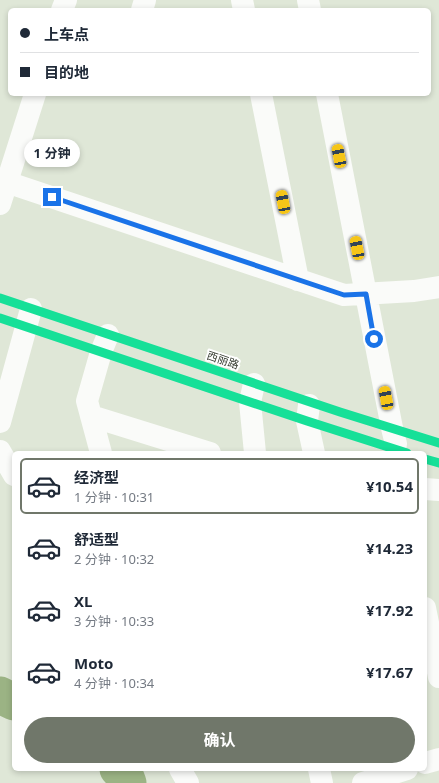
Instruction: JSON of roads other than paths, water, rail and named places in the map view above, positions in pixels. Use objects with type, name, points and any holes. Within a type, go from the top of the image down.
[{"type":"main road","name":"西丽路","points":[[0,298],[29,318],[308,411],[399,451]]},
{"type":"main road","name":"西丽路","points":[[0,318],[29,318],[308,411],[392,428],[439,443]]},
{"type":"main road","points":[[427,460],[439,463]]},
{"type":"street","points":[[0,204],[4,181],[34,96]]},
{"type":"street","points":[[261,96],[298,280]]},
{"type":"street","points":[[327,96],[392,428],[401,451]]},
{"type":"street","points":[[4,181],[344,295],[414,291],[439,287]]},
{"type":"street","points":[[0,422],[29,318]]},
{"type":"street","points":[[101,451],[87,401],[105,343]]},
{"type":"street","points":[[252,392],[255,451]]},
{"type":"street","points":[[308,411],[314,451]]},
{"type":"street","points":[[92,416],[204,451]]},
{"type":"street","points":[[0,451],[12,472]]},
{"type":"street","points":[[427,488],[439,490]]},
{"type":"street","points":[[430,617],[439,677]]},
{"type":"street","points":[[427,762],[439,759]]},
{"type":"street","points":[[181,771],[188,783]]},
{"type":"street","points":[[319,771],[322,783]]},
{"type":"street","points":[[374,778],[400,771]]},
{"type":"waterway","points":[[0,695],[12,701]]},
{"type":"waterway","points":[[120,771],[125,775],[128,783]]}]
